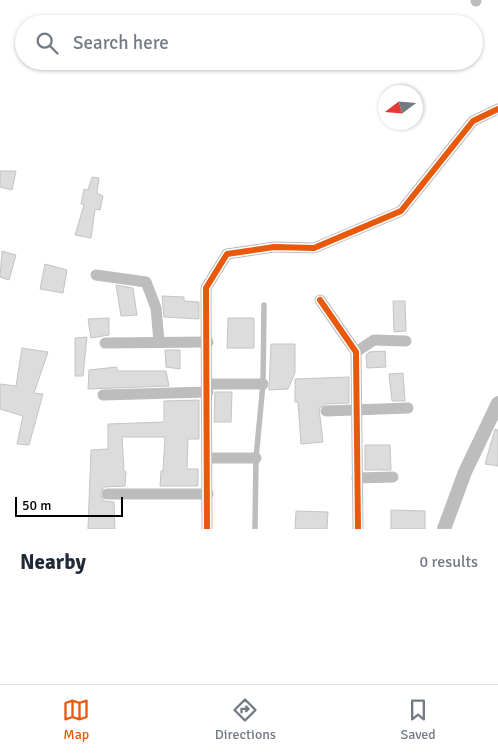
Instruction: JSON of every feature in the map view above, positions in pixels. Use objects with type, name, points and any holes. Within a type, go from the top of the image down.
[{"type":"street","points":[[207,529],[208,342],[206,288],[227,254],[274,248],[314,248],[400,211],[473,121],[498,109]]},
{"type":"street","points":[[96,275],[146,282],[156,308],[160,342]]},
{"type":"street","points":[[320,300],[356,352],[358,529]]},
{"type":"street","points":[[356,352],[374,340],[406,341]]},
{"type":"street","points":[[105,343],[208,342]]},
{"type":"street","points":[[103,395],[263,384]]},
{"type":"street","points":[[444,529],[465,472],[498,403]]},
{"type":"street","points":[[326,411],[408,408]]},
{"type":"street","points":[[208,458],[256,458]]},
{"type":"street","points":[[357,478],[393,477]]},
{"type":"street","points":[[107,494],[208,494]]},
{"type":"lane","points":[[256,529],[256,458],[263,384],[264,305]]},
{"type":"building","points":[[0,171],[16,171],[12,190],[0,187]]},
{"type":"building","points":[[92,177],[99,178],[97,193],[103,196],[100,210],[95,209],[91,238],[75,235],[84,205],[81,204],[84,189],[88,190]]},
{"type":"building","points":[[2,251],[16,255],[9,280],[0,277]]},
{"type":"building","points":[[45,264],[67,270],[63,293],[40,289]]},
{"type":"building","points":[[116,285],[133,288],[137,315],[121,316]]},
{"type":"building","points":[[162,296],[184,297],[184,301],[199,302],[199,319],[164,317]]},
{"type":"building","points":[[393,301],[405,301],[406,331],[394,332]]},
{"type":"building","points":[[109,318],[109,335],[91,338],[88,319]]},
{"type":"building","points":[[228,318],[254,318],[254,348],[227,348]]},
{"type":"building","points":[[87,337],[83,376],[75,376],[75,338]]},
{"type":"building","points":[[271,344],[295,344],[295,373],[288,389],[269,390]]},
{"type":"building","points":[[22,348],[48,352],[34,393],[43,394],[29,445],[17,444],[23,416],[0,409],[0,384],[16,386]]},
{"type":"building","points":[[165,350],[180,350],[180,369],[166,367]]},
{"type":"building","points":[[385,351],[386,367],[367,368],[366,355],[369,352]]},
{"type":"building","points":[[117,367],[117,371],[166,371],[169,386],[88,389],[89,370]]},
{"type":"building","points":[[403,373],[405,401],[392,401],[389,374]]},
{"type":"building","points":[[349,377],[349,403],[326,404],[319,408],[323,442],[301,444],[298,402],[295,402],[295,379]]},
{"type":"building","points":[[215,392],[232,392],[231,422],[214,422]]},
{"type":"building","points":[[199,400],[199,439],[188,439],[187,469],[198,469],[198,486],[160,486],[165,437],[122,437],[124,471],[126,472],[125,486],[104,487],[100,494],[104,501],[114,502],[115,529],[88,529],[91,450],[108,449],[108,424],[164,422],[164,401]]},
{"type":"building","points":[[495,429],[498,430],[498,466],[485,464]]},
{"type":"building","points":[[365,445],[390,445],[391,470],[365,470]]},
{"type":"building","points":[[391,510],[425,511],[425,529],[391,529]]},
{"type":"building","points":[[296,511],[328,512],[327,529],[295,529]]},
{"type":"cycle path","points":[[207,529],[206,288],[227,254],[274,247],[314,248],[401,211],[473,121],[498,109]]},
{"type":"cycle path","points":[[320,300],[356,352],[358,529]]}]
